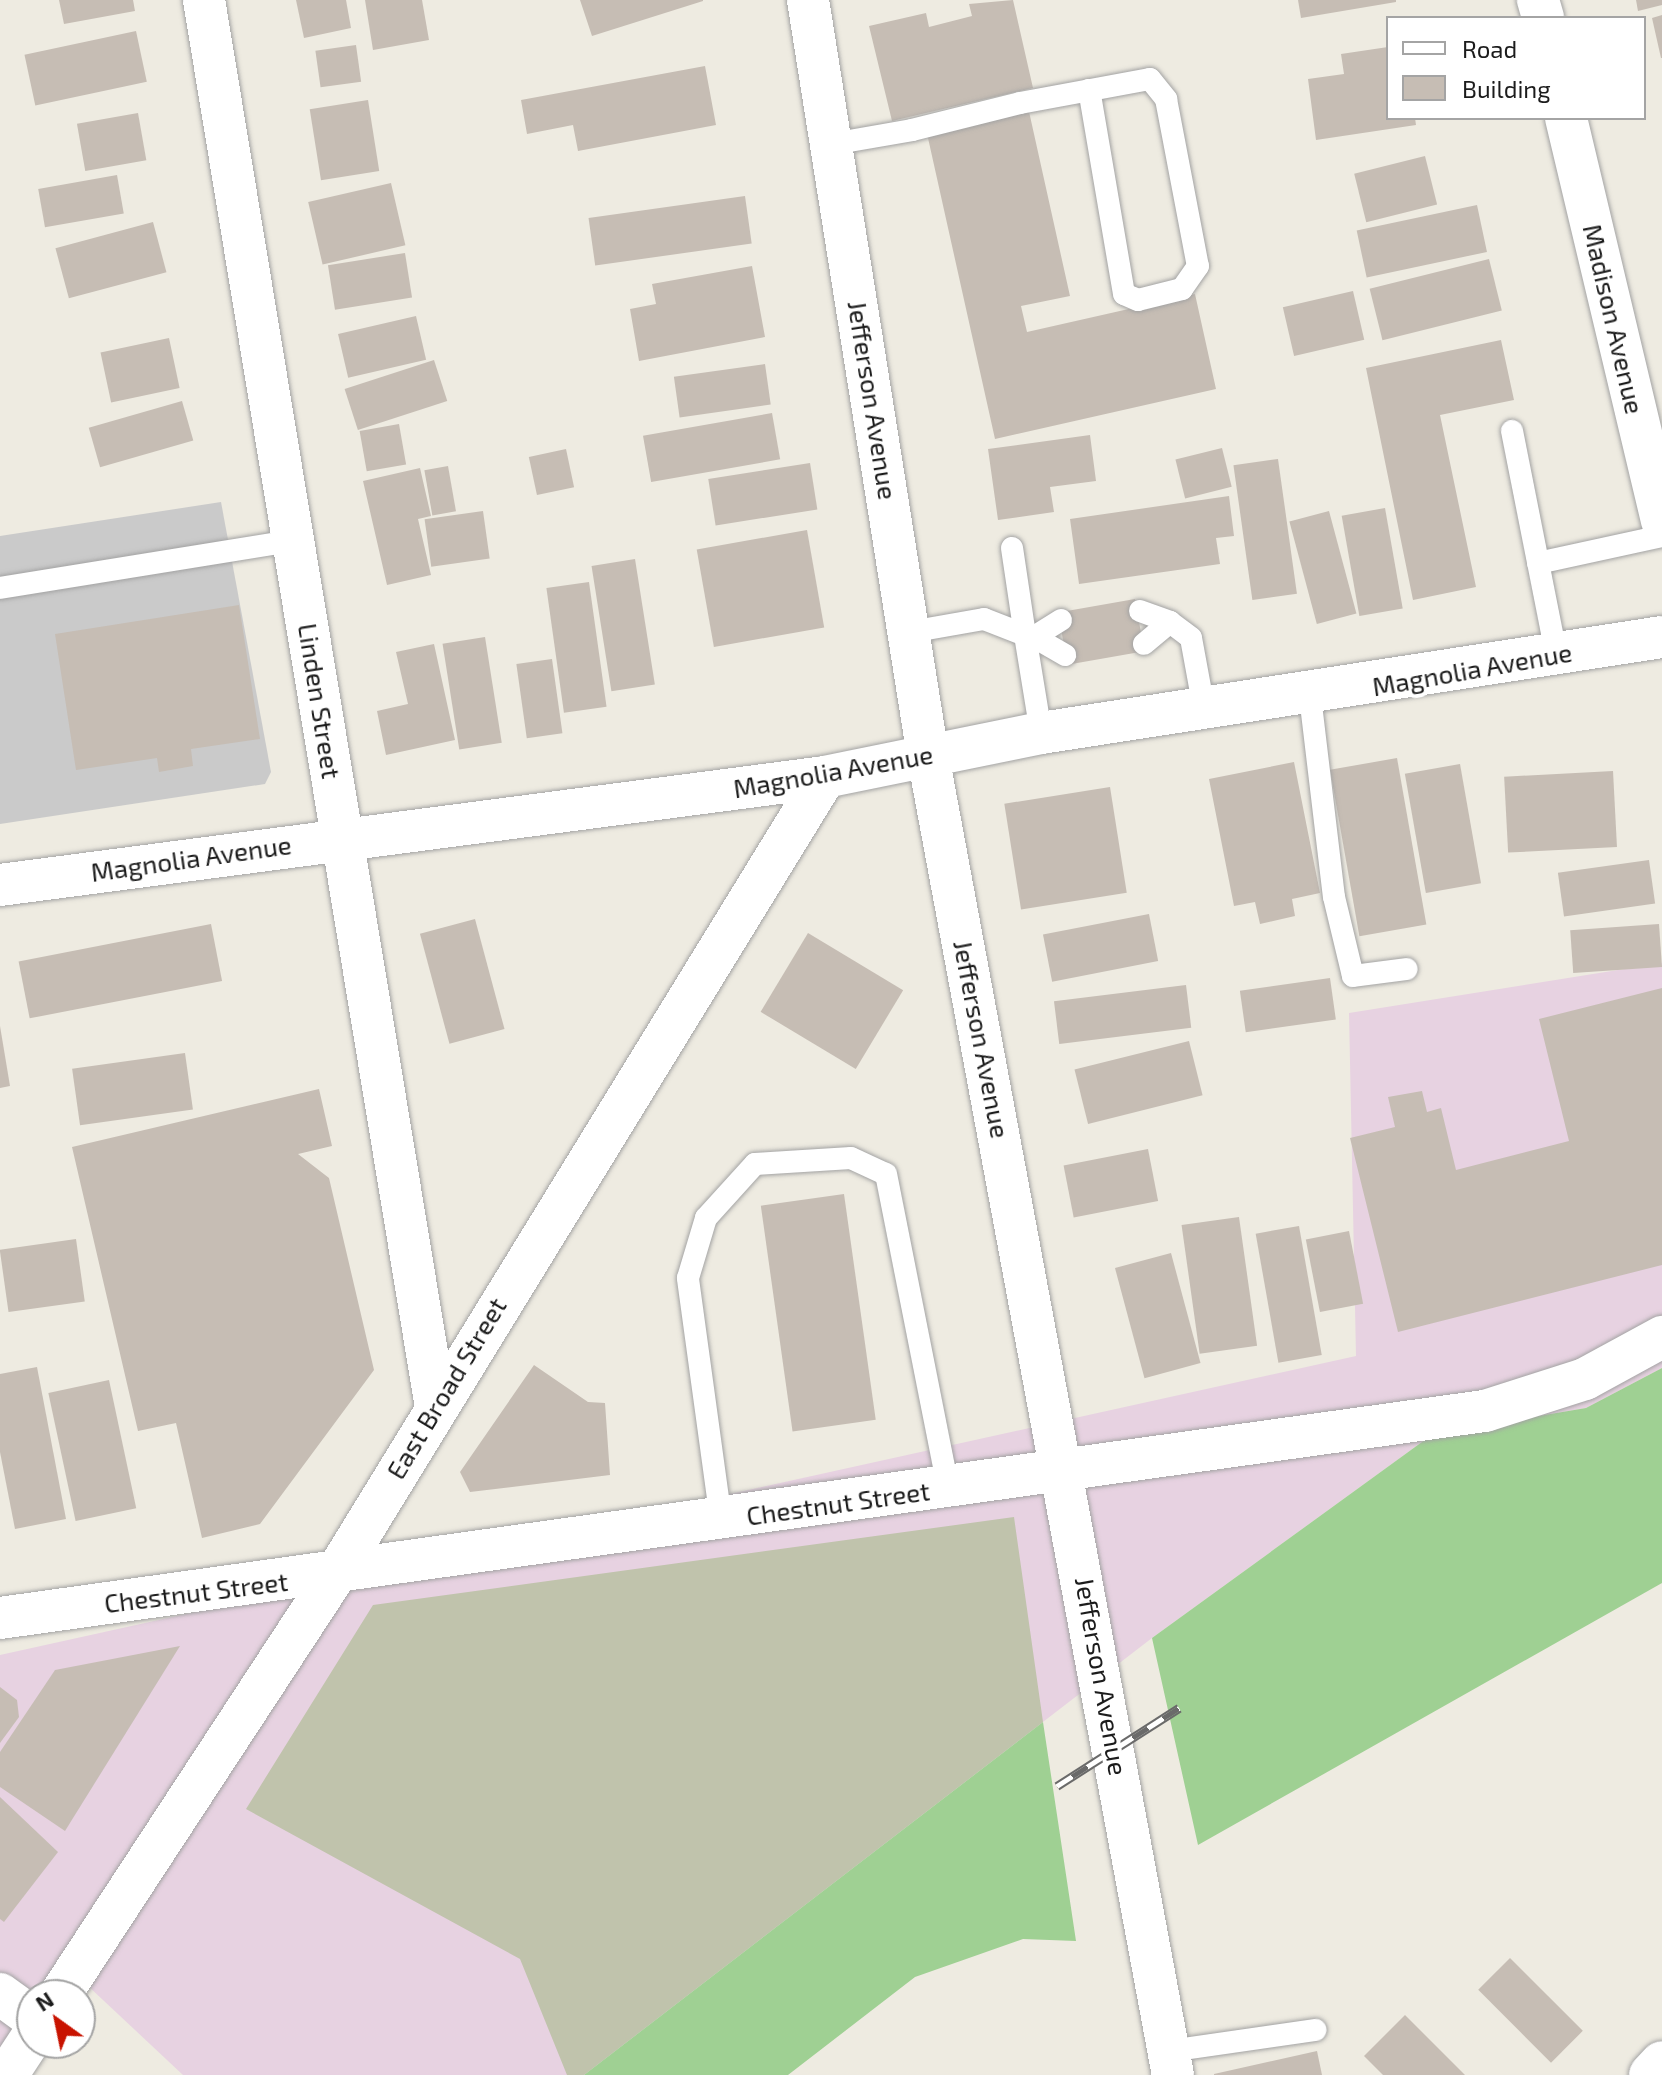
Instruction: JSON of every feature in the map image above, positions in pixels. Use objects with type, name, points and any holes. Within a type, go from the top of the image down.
[{"type":"street","name":"Linden Street","points":[[204,0],[296,540],[340,837],[435,1402]]},
{"type":"street","name":"Jefferson Avenue","points":[[808,0],[928,756],[1065,1471],[1171,2063]]},
{"type":"street","name":"Madison Avenue","points":[[1566,120],[1662,521]]},
{"type":"street","name":"Magnolia Avenue","points":[[0,885],[340,837],[825,777],[1041,733],[1310,696],[1662,637]]},
{"type":"street","name":"East Broad Street","points":[[70,1979],[335,1575],[435,1402],[825,777]]},
{"type":"street","name":"Chestnut Street","points":[[0,1618],[335,1575],[1485,1411],[1585,1379],[1662,1337]]},
{"type":"street","points":[[1651,2075],[1662,2063]]},
{"type":"lane","points":[[832,144],[1089,90],[1150,79],[1161,86],[1198,266],[1182,289],[1138,300],[1124,294],[1089,90]]},
{"type":"lane","points":[[1512,431],[1556,654]]},
{"type":"lane","points":[[1538,563],[1662,536]]},
{"type":"lane","points":[[0,588],[296,540]]},
{"type":"lane","points":[[1012,548],[1030,636],[1041,733]]},
{"type":"lane","points":[[1140,611],[1170,622],[1191,638],[1204,709]]},
{"type":"lane","points":[[910,632],[984,619],[1030,636],[1065,655]]},
{"type":"lane","points":[[1030,636],[1061,620]]},
{"type":"lane","points":[[1144,644],[1170,622]]},
{"type":"lane","points":[[1310,696],[1334,897],[1353,976],[1407,969]]},
{"type":"lane","points":[[721,1520],[688,1278],[706,1218],[755,1164],[851,1158],[886,1174],[948,1487]]},
{"type":"lane","points":[[1171,2063],[1315,2030]]},
{"type":"shaded area","points":[[221,502],[271,772],[265,784],[0,824],[0,536]]},
{"type":"shaded area","points":[[1662,963],[1662,1368],[1586,1408],[1433,1434],[1152,1638],[584,2075],[183,2075],[96,1993],[96,1979],[81,1979],[71,1970],[65,1979],[16,1979],[16,2035],[0,2075],[0,1655],[1356,1356],[1349,1013]]},
{"type":"shaded area","points":[[1014,1517],[1043,1722],[584,2075],[567,2075],[520,1959],[246,1809],[373,1605]]},
{"type":"green space","points":[[1662,1368],[1662,1583],[1198,1845],[1152,1638],[1433,1434],[1586,1408]]},
{"type":"green space","points":[[1043,1722],[1076,1941],[1023,1939],[915,1977],[788,2075],[584,2075]]},
{"type":"building","points":[[59,0],[133,0],[135,11],[64,24]]},
{"type":"building","points":[[296,0],[346,0],[351,28],[304,38]]},
{"type":"building","points":[[365,0],[422,0],[429,40],[373,50]]},
{"type":"building","points":[[580,0],[703,0],[703,1],[592,36]]},
{"type":"building","points":[[1013,0],[1033,88],[892,121],[869,26],[926,13],[929,27],[972,16],[969,4]]},
{"type":"building","points":[[1298,0],[1396,0],[1396,2],[1301,18]]},
{"type":"building","points":[[1636,0],[1662,0],[1662,5],[1638,11]]},
{"type":"building","points":[[1662,15],[1662,58],[1661,58],[1652,18]]},
{"type":"building","points":[[136,31],[147,82],[35,106],[24,55]]},
{"type":"building","points":[[356,45],[361,82],[321,87],[315,51]]},
{"type":"building","points":[[1386,47],[1386,120],[1415,120],[1416,125],[1316,140],[1308,79],[1344,74],[1341,54]]},
{"type":"building","points":[[705,66],[716,125],[578,151],[573,125],[527,134],[521,100]]},
{"type":"building","points":[[368,100],[379,171],[321,180],[310,109]]},
{"type":"building","points":[[1028,107],[1070,296],[1021,306],[1027,332],[1195,294],[1216,389],[995,439],[926,129]]},
{"type":"building","points":[[138,113],[146,160],[85,171],[77,124]]},
{"type":"building","points":[[1425,156],[1437,205],[1366,222],[1354,174]]},
{"type":"building","points":[[117,175],[124,213],[45,227],[38,189]]},
{"type":"building","points":[[391,183],[405,245],[323,264],[308,202]]},
{"type":"building","points":[[745,196],[752,244],[595,266],[589,218]]},
{"type":"building","points":[[1477,205],[1487,252],[1367,278],[1357,231]]},
{"type":"building","points":[[153,222],[166,272],[69,298],[55,248]]},
{"type":"building","points":[[405,253],[412,297],[335,310],[328,265]]},
{"type":"building","points":[[1489,259],[1502,310],[1382,340],[1370,289]]},
{"type":"building","points":[[752,266],[765,337],[639,361],[630,309],[656,304],[652,284]]},
{"type":"building","points":[[1353,291],[1364,340],[1294,356],[1283,307]]},
{"type":"building","points":[[416,316],[426,360],[348,378],[338,334]]},
{"type":"building","points":[[169,338],[180,388],[111,402],[101,353]]},
{"type":"building","points":[[1501,340],[1514,400],[1440,415],[1476,587],[1413,600],[1366,368]]},
{"type":"building","points":[[434,360],[447,401],[358,430],[345,389]]},
{"type":"building","points":[[765,364],[771,405],[680,417],[674,377]]},
{"type":"building","points":[[182,401],[193,440],[100,467],[89,428]]},
{"type":"building","points":[[772,413],[780,459],[651,482],[643,436]]},
{"type":"building","points":[[399,424],[406,464],[367,471],[360,431]]},
{"type":"building","points":[[1090,435],[1096,481],[1050,487],[1054,512],[998,520],[988,449]]},
{"type":"building","points":[[1222,448],[1232,487],[1185,498],[1175,460]]},
{"type":"building","points":[[566,449],[574,487],[537,495],[529,457]]},
{"type":"building","points":[[1278,459],[1297,594],[1252,600],[1233,465]]},
{"type":"building","points":[[810,463],[817,509],[716,526],[708,479]]},
{"type":"building","points":[[448,466],[456,511],[432,515],[424,470]]},
{"type":"building","points":[[420,468],[431,516],[418,519],[431,575],[387,585],[363,481]]},
{"type":"building","points":[[1229,496],[1234,536],[1216,538],[1220,564],[1079,584],[1070,519]]},
{"type":"building","points":[[1385,508],[1403,608],[1359,616],[1342,516]]},
{"type":"building","points":[[483,511],[490,559],[431,567],[425,519]]},
{"type":"building","points":[[1329,511],[1356,613],[1317,624],[1289,522]]},
{"type":"building","points":[[807,530],[824,627],[714,647],[697,549]]},
{"type":"building","points":[[635,559],[655,684],[611,691],[592,566]]},
{"type":"building","points":[[589,582],[607,707],[564,713],[546,588]]},
{"type":"building","points":[[1135,599],[1144,651],[1067,665],[1058,613]]},
{"type":"building","points":[[239,605],[260,739],[191,749],[193,766],[159,772],[157,758],[76,770],[55,634]]},
{"type":"building","points":[[485,637],[502,743],[459,749],[443,644]]},
{"type":"building","points":[[434,644],[455,740],[386,755],[377,711],[408,704],[396,652]]},
{"type":"building","points":[[552,659],[562,733],[527,738],[516,664]]},
{"type":"building","points":[[1397,758],[1426,924],[1359,936],[1330,770]]},
{"type":"building","points":[[1294,762],[1320,893],[1292,899],[1295,916],[1260,924],[1255,902],[1234,906],[1209,779]]},
{"type":"building","points":[[1460,764],[1481,883],[1426,893],[1405,774]]},
{"type":"building","points":[[1613,771],[1617,847],[1508,853],[1504,777]]},
{"type":"building","points":[[1110,787],[1127,893],[1021,909],[1004,804]]},
{"type":"building","points":[[1649,860],[1655,904],[1564,916],[1558,873]]},
{"type":"building","points":[[1149,914],[1158,961],[1052,982],[1043,935]]},
{"type":"building","points":[[475,919],[505,1029],[449,1044],[420,934]]},
{"type":"building","points":[[211,924],[222,981],[30,1018],[19,961]]},
{"type":"building","points":[[1659,924],[1662,967],[1573,973],[1570,930]]},
{"type":"building","points":[[808,933],[903,990],[856,1069],[761,1012]]},
{"type":"building","points":[[1330,978],[1336,1020],[1246,1032],[1240,991]]},
{"type":"building","points":[[1186,985],[1191,1028],[1059,1044],[1054,1001]]},
{"type":"building","points":[[1662,988],[1662,1265],[1398,1332],[1350,1138],[1395,1127],[1388,1097],[1422,1091],[1427,1112],[1441,1108],[1456,1170],[1569,1141],[1539,1019]]},
{"type":"building","points":[[0,1026],[10,1086],[0,1088]]},
{"type":"building","points":[[1189,1041],[1203,1095],[1088,1124],[1075,1070]]},
{"type":"building","points":[[185,1053],[193,1109],[80,1125],[72,1069]]},
{"type":"building","points":[[319,1089],[332,1146],[298,1154],[329,1178],[374,1370],[260,1524],[202,1538],[176,1423],[138,1431],[72,1147]]},
{"type":"building","points":[[1148,1149],[1158,1201],[1074,1217],[1064,1165]]},
{"type":"building","points":[[844,1194],[876,1420],[793,1431],[761,1206]]},
{"type":"building","points":[[1239,1217],[1257,1346],[1200,1354],[1182,1225]]},
{"type":"building","points":[[1299,1226],[1322,1355],[1278,1363],[1256,1234]]},
{"type":"building","points":[[1349,1231],[1363,1304],[1320,1312],[1306,1239]]},
{"type":"building","points":[[76,1239],[85,1301],[9,1312],[0,1250]]},
{"type":"building","points":[[1171,1253],[1201,1363],[1144,1378],[1115,1268]]},
{"type":"building","points":[[534,1365],[588,1402],[605,1403],[610,1475],[470,1492],[460,1472]]},
{"type":"building","points":[[37,1367],[66,1519],[15,1529],[0,1452],[0,1374]]},
{"type":"building","points":[[109,1380],[136,1508],[76,1521],[48,1393]]},
{"type":"building","points":[[180,1646],[65,1831],[0,1787],[0,1752],[55,1670]]},
{"type":"building","points":[[0,1687],[17,1700],[19,1717],[0,1743]]},
{"type":"building","points":[[0,1797],[58,1852],[4,1922],[0,1919]]},
{"type":"building","points":[[1510,1958],[1583,2031],[1551,2063],[1478,1990]]},
{"type":"building","points":[[1405,2015],[1465,2075],[1383,2075],[1364,2056]]},
{"type":"building","points":[[1317,2051],[1322,2075],[1214,2075],[1214,2074]]},
{"type":"railway","points":[[1057,1786],[1179,1708]]}]
